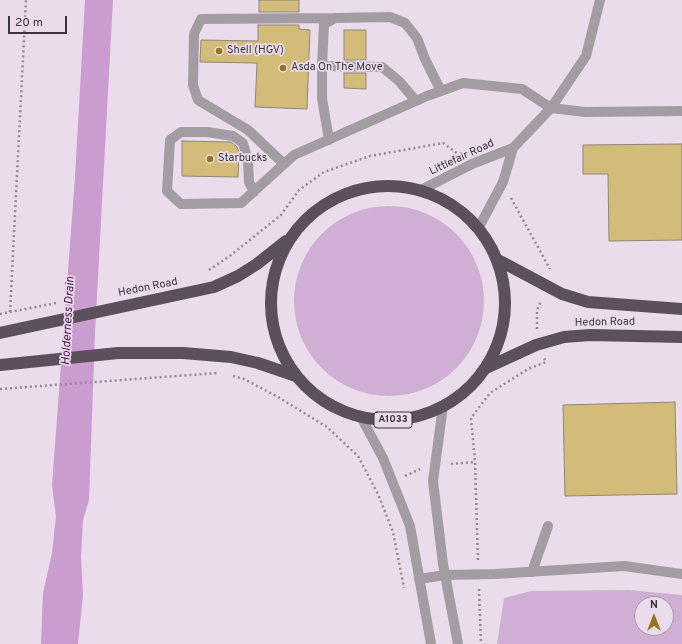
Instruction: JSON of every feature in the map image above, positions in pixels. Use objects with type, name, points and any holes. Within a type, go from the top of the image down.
[{"type":"highway","name":"A1033","points":[[393,186],[421,190],[442,199],[462,212],[478,228],[500,261],[506,303],[500,337],[486,368],[467,390],[443,406],[417,416],[389,420],[361,417],[325,402],[296,376],[278,345],[270,309],[274,273],[288,240],[310,214],[346,193],[365,187],[393,186]]},
{"type":"highway","name":"Hedon Road","points":[[0,333],[214,287],[238,276],[257,264],[288,240]]},
{"type":"highway","name":"Hedon Road","points":[[500,261],[547,286],[588,302],[682,309]]},
{"type":"highway","name":"Hedon Road","points":[[486,368],[536,345],[564,338],[590,334],[682,337]]},
{"type":"highway","name":"A1033","points":[[0,365],[118,353],[184,353],[231,357],[258,363],[296,376]]},
{"type":"street","name":"Littlefair Road","points":[[421,190],[472,164],[513,148],[551,108],[586,56],[600,0]]},
{"type":"street","points":[[284,164],[248,130],[198,100],[193,85],[194,34],[202,19],[390,17],[405,23],[417,38],[425,59],[441,91]]},
{"type":"street","points":[[329,140],[322,98],[324,24],[335,18]]},
{"type":"street","points":[[322,66],[382,67],[400,81],[416,101]]},
{"type":"street","points":[[254,192],[249,182],[248,160],[243,143],[233,136],[207,132],[181,132],[170,140],[167,191],[181,204],[241,203],[254,192],[294,155],[416,101],[463,83],[522,89],[551,108],[585,112],[682,111]]},
{"type":"street","name":"Littlefair Road","points":[[478,228],[503,182],[513,148]]},
{"type":"street","points":[[443,406],[433,481],[445,575],[458,644]]},
{"type":"street","points":[[361,417],[383,458],[410,526],[431,644]]},
{"type":"street","points":[[532,572],[548,526]]},
{"type":"street","points":[[419,579],[445,575],[532,572],[624,566],[682,574]]},
{"type":"path","points":[[10,312],[26,0]]},
{"type":"path","points":[[203,274],[231,255],[280,215],[299,190],[324,172],[370,156],[443,143],[472,164]]},
{"type":"path","points":[[481,644],[475,462],[472,418],[490,393],[528,368],[546,362],[536,345],[537,310],[547,286],[555,278],[503,182]]},
{"type":"path","points":[[0,314],[59,302]]},
{"type":"path","points":[[0,389],[224,373]]},
{"type":"path","points":[[231,375],[244,379],[278,397],[327,427],[358,456],[378,494],[393,532],[405,592]]},
{"type":"shaded area","points":[[389,206],[408,208],[425,213],[442,222],[456,234],[468,248],[477,265],[482,282],[484,301],[482,320],[477,337],[468,354],[456,368],[442,380],[425,389],[408,394],[389,396],[370,394],[353,389],[336,380],[322,368],[310,354],[301,337],[296,320],[294,301],[296,282],[301,265],[310,248],[322,234],[336,222],[353,213],[370,208]]},
{"type":"shaded area","points":[[628,590],[682,595],[682,644],[497,644],[504,598],[531,591]]},
{"type":"water","name":"Holderness Drain","points":[[85,0],[113,0],[95,332],[89,500],[83,520],[81,557],[83,595],[78,644],[41,644],[43,593],[52,553],[56,517],[52,485],[75,177]]},
{"type":"building","points":[[259,0],[299,0],[299,12],[259,12]]},
{"type":"building","name":"Asda On The Move","points":[[258,25],[299,25],[299,29],[310,30],[307,109],[255,107],[257,63],[200,62],[201,40],[258,41]]},
{"type":"building","points":[[344,30],[366,30],[366,60],[344,60]]},
{"type":"building","points":[[344,73],[366,73],[366,89],[344,88]]},
{"type":"building","name":"Starbucks","points":[[182,141],[231,142],[237,147],[239,152],[238,177],[182,176]]},
{"type":"building","points":[[682,144],[682,240],[609,241],[608,174],[583,174],[583,145]]},
{"type":"building","points":[[675,402],[677,494],[565,496],[563,405]]},
{"type":"place","name":"Shell (HGV)","points":[[219,51]]},
{"type":"place","name":"Asda On The Move","points":[[283,68]]},
{"type":"place","name":"Starbucks","points":[[210,159]]}]
